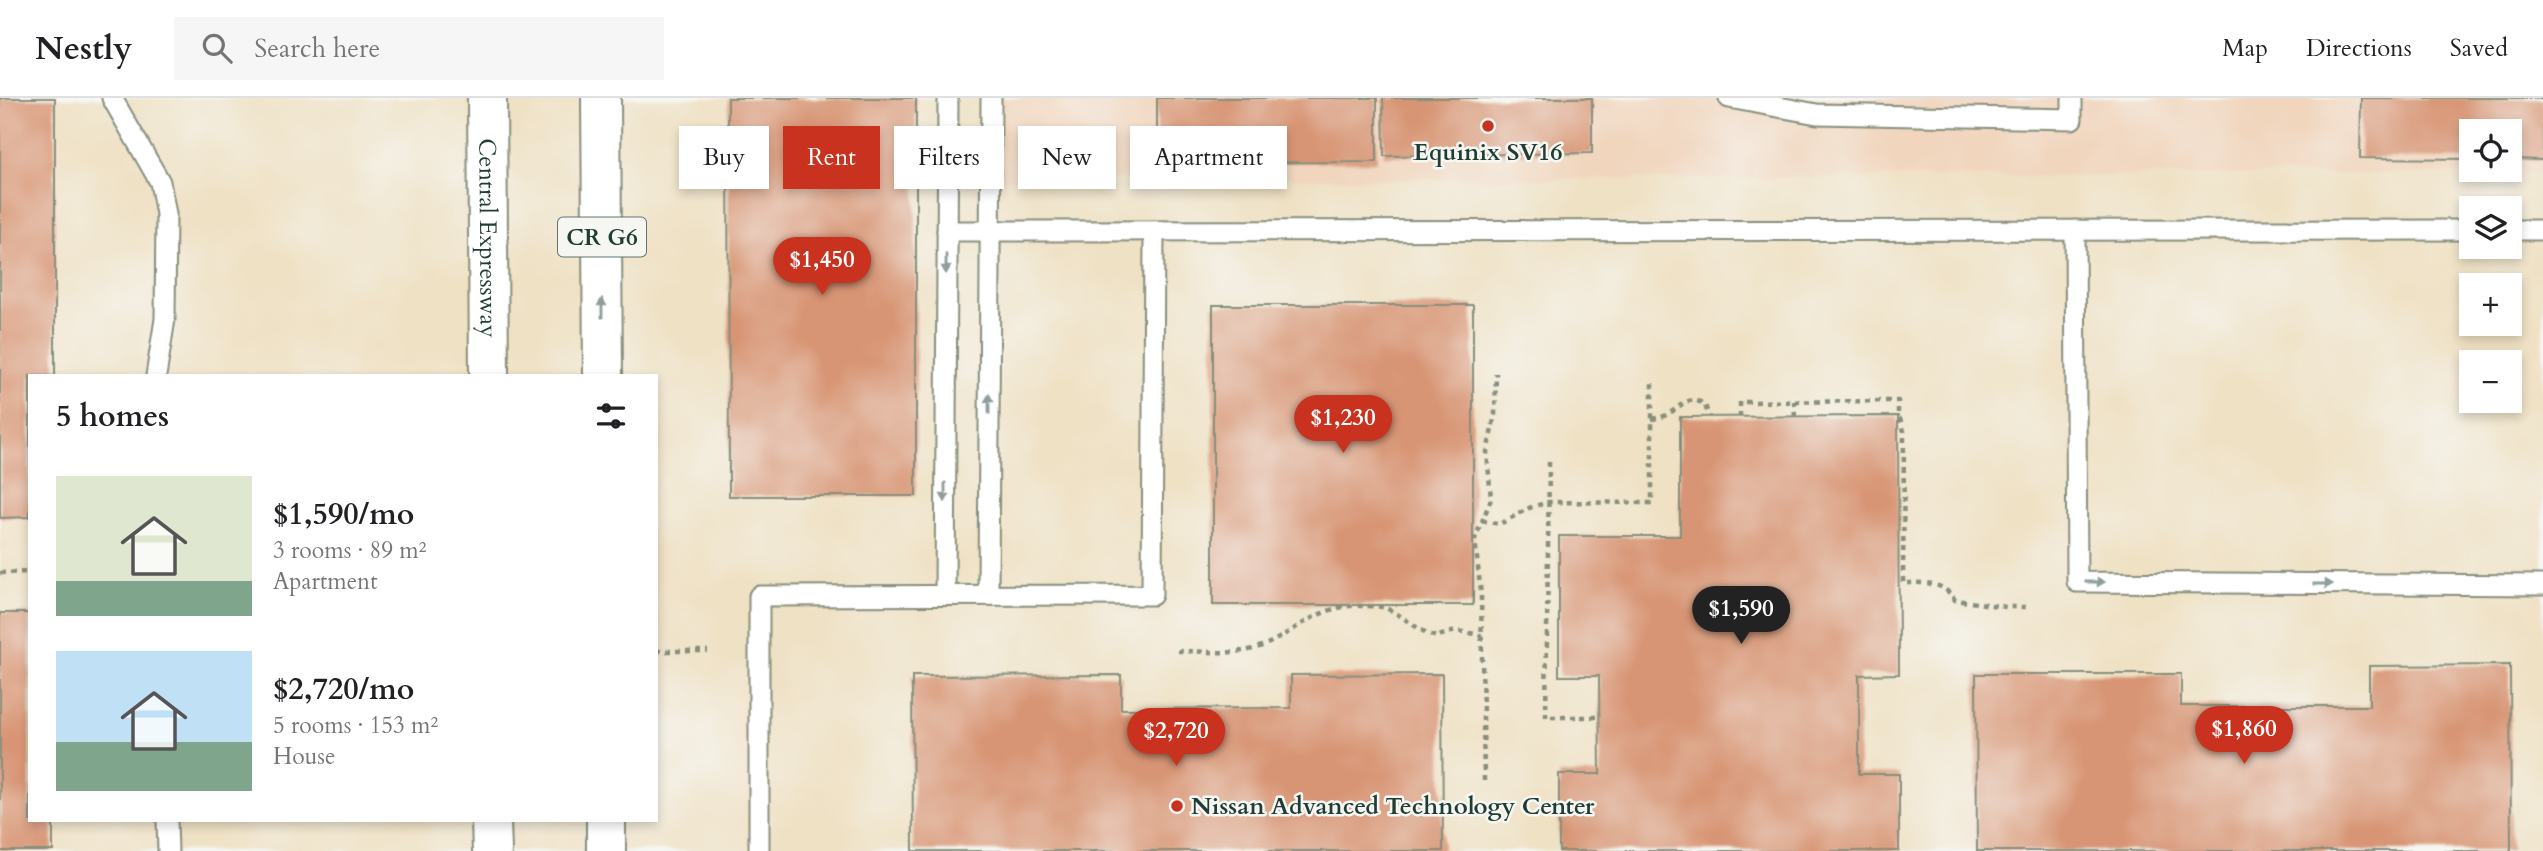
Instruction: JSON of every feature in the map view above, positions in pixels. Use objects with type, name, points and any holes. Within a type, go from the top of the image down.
[{"type":"highway","name":"Central Expressway","points":[[487,98],[489,374]]},
{"type":"highway","name":"CR G6","points":[[601,98],[603,374]]},
{"type":"highway","points":[[491,822],[492,851]]},
{"type":"highway","points":[[606,822],[606,851]]},
{"type":"lane","points":[[112,98],[160,182],[166,214],[164,319],[156,374]]},
{"type":"lane","points":[[945,596],[947,98]]},
{"type":"lane","points":[[988,594],[991,98]]},
{"type":"lane","points":[[1729,98],[1817,114],[2072,119],[2072,98]]},
{"type":"lane","points":[[2075,230],[2077,582],[2543,585]]},
{"type":"lane","points":[[947,231],[2459,230]]},
{"type":"lane","points":[[2522,230],[2543,230]]},
{"type":"lane","points":[[760,851],[759,596],[1152,595],[1154,231]]},
{"type":"lane","points":[[167,822],[167,851]]},
{"type":"path","points":[[1484,780],[1482,636],[1475,539],[1492,499],[1487,452],[1495,415],[1496,373]]},
{"type":"path","points":[[1482,521],[1500,524],[1529,508],[1548,502],[1652,503],[1652,379]]},
{"type":"path","points":[[1652,419],[1664,416],[1685,401],[1695,400],[1705,405],[1709,417]]},
{"type":"path","points":[[1794,401],[1796,417]]},
{"type":"path","points":[[1740,417],[1740,402],[1898,401],[1898,413],[1904,430],[1903,583],[1937,583],[1949,591],[1955,600],[2006,607],[2029,607]]},
{"type":"path","points":[[1549,462],[1546,717],[1600,717]]},
{"type":"path","points":[[0,573],[28,572]]},
{"type":"path","points":[[1178,651],[1245,651],[1269,642],[1333,608],[1350,605],[1386,608],[1423,632],[1437,637],[1448,632],[1463,631],[1482,636]]},
{"type":"path","points":[[658,652],[708,651]]},
{"type":"shaded area","points":[[980,98],[2543,98],[2543,173],[2522,173],[2522,119],[2459,119],[2459,174],[1287,179],[1287,126],[1130,126],[1130,179],[1116,179],[1116,126],[1018,126],[1018,179],[1004,179],[1004,126],[980,126]]},
{"type":"building","points":[[0,98],[55,98],[55,374],[28,374],[28,517],[0,518]]},
{"type":"building","points":[[728,98],[916,98],[916,126],[894,126],[894,189],[916,189],[916,496],[729,496],[728,189],[769,189],[769,126],[728,126]]},
{"type":"building","points":[[1157,98],[1377,98],[1377,162],[1287,162],[1287,126],[1157,126]]},
{"type":"building","name":"Equinix SV16","points":[[1383,98],[1592,98],[1592,153],[1384,156]]},
{"type":"building","points":[[2361,98],[2543,98],[2543,160],[2522,159],[2522,119],[2459,119],[2459,159],[2360,158]]},
{"type":"building","points":[[1213,305],[1473,305],[1473,605],[1213,605]]},
{"type":"building","points":[[1898,416],[1899,674],[1859,675],[1859,774],[1899,774],[1899,851],[1559,851],[1559,774],[1600,774],[1599,676],[1559,676],[1559,536],[1680,536],[1680,417]]},
{"type":"building","points":[[0,613],[28,613],[28,822],[53,822],[53,851],[0,851]]},
{"type":"building","points":[[2510,665],[2511,851],[1977,851],[1976,674],[2181,674],[2181,706],[2369,706],[2369,666]]},
{"type":"building","name":"Nissan Advanced Technology Center","points":[[1442,674],[1443,851],[913,851],[912,676],[1121,675],[1121,709],[1291,708],[1291,675]]},
{"type":"place","name":"Equinix SV16","points":[[1488,126]]},
{"type":"place","name":"Nissan Advanced Technology Center","points":[[1177,806]]}]
